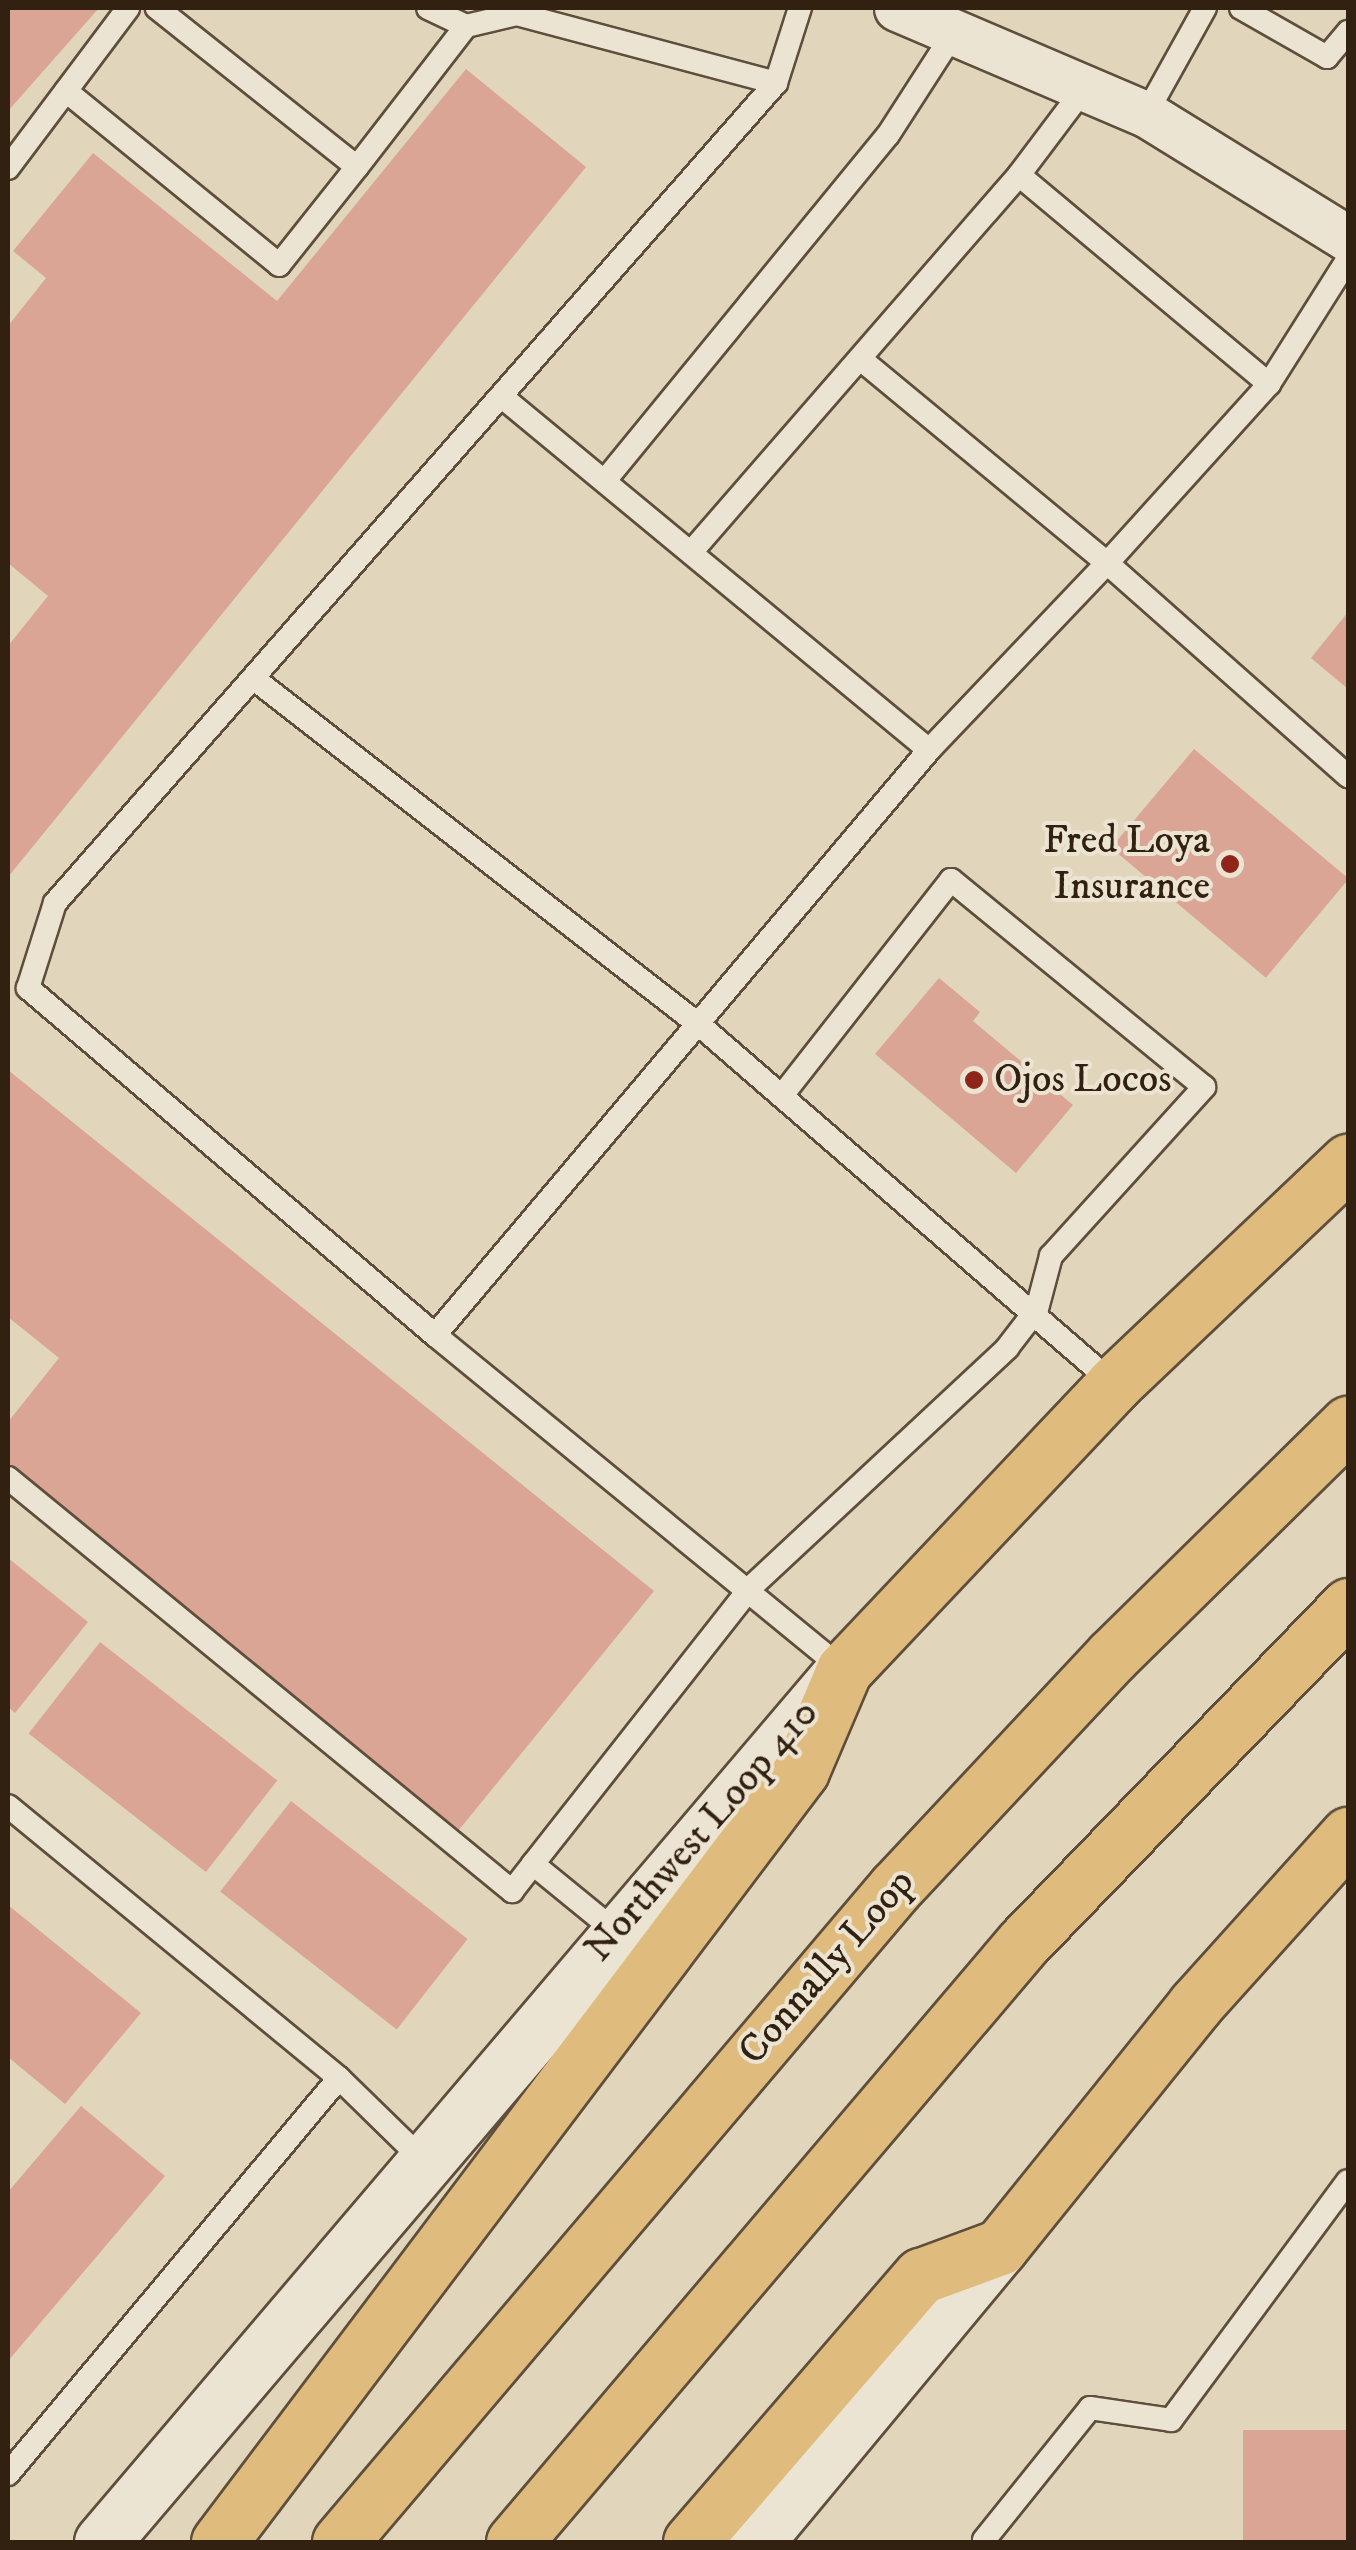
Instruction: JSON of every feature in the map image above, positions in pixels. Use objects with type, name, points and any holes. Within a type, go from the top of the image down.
[{"type":"main road","name":"Northwest Loop 410","points":[[102,2542],[614,1930],[844,1670],[1114,1384],[1348,1162]]},
{"type":"main road","name":"Connally Loop","points":[[340,2542],[955,1822],[1348,1424]]},
{"type":"main road","points":[[514,2542],[1024,1942],[1348,1606]]},
{"type":"main road","points":[[220,2542],[801,1771],[844,1670]]},
{"type":"main road","points":[[755,2542],[1195,2005],[1348,1835]]},
{"type":"main road","points":[[691,2542],[921,2276],[1000,2247]]},
{"type":"street","points":[[897,8],[958,28],[1146,114],[1348,239]]},
{"type":"lane","points":[[8,168],[128,8]]},
{"type":"lane","points":[[157,8],[358,167]]},
{"type":"lane","points":[[428,8],[466,26]]},
{"type":"lane","points":[[800,8],[776,83],[56,903],[28,988],[436,1335],[750,1588],[844,1670]]},
{"type":"lane","points":[[1146,114],[1205,8]]},
{"type":"lane","points":[[1241,8],[1338,52],[1348,32]]},
{"type":"lane","points":[[66,90],[279,264],[466,26],[518,11],[776,83]]},
{"type":"lane","points":[[607,478],[888,135],[958,28]]},
{"type":"lane","points":[[692,550],[1019,175],[1086,86]]},
{"type":"lane","points":[[1019,175],[1269,384]]},
{"type":"lane","points":[[436,1335],[703,1028],[929,750],[1269,384],[1348,259]]},
{"type":"lane","points":[[860,359],[1106,563],[1348,776]]},
{"type":"lane","points":[[501,396],[607,478],[929,750]]},
{"type":"lane","points":[[253,678],[784,1094],[1038,1308],[1114,1384]]},
{"type":"lane","points":[[8,1478],[512,1890],[750,1588],[1038,1308],[1051,1256],[1204,1087],[951,880],[784,1094]]},
{"type":"lane","points":[[8,1806],[339,2078],[422,2159]]},
{"type":"lane","points":[[533,1864],[614,1930]]},
{"type":"lane","points":[[8,2474],[339,2078]]},
{"type":"lane","points":[[984,2540],[1090,2408],[1171,2420],[1348,2181]]},
{"type":"building","points":[[8,8],[99,8],[8,111]]},
{"type":"building","points":[[466,69],[586,167],[8,877],[8,646],[48,596],[8,563],[8,326],[46,278],[13,251],[93,153],[277,301]]},
{"type":"building","points":[[1348,612],[1348,689],[1311,658]]},
{"type":"building","name":"Fred Loya Insurance","points":[[1194,749],[1348,878],[1266,978],[1111,848]]},
{"type":"building","name":"Ojos Locos","points":[[939,978],[980,1012],[973,1021],[1073,1105],[1016,1173],[875,1054]]},
{"type":"building","points":[[8,1070],[654,1591],[458,1831],[8,1468],[8,1422],[59,1358],[8,1317]]},
{"type":"building","points":[[8,1558],[88,1622],[15,1713],[8,1707]]},
{"type":"building","points":[[100,1642],[277,1781],[206,1872],[29,1733]]},
{"type":"building","points":[[291,1801],[468,1939],[397,2030],[220,1892]]},
{"type":"building","points":[[8,1905],[141,2013],[65,2104],[8,2057]]},
{"type":"building","points":[[81,2106],[165,2176],[8,2361],[8,2192]]},
{"type":"building","points":[[1243,2430],[1348,2430],[1348,2542],[1243,2542]]},
{"type":"place","name":"Fred Loya Insurance","points":[[1230,864]]},
{"type":"place","name":"Ojos Locos","points":[[974,1080]]}]
